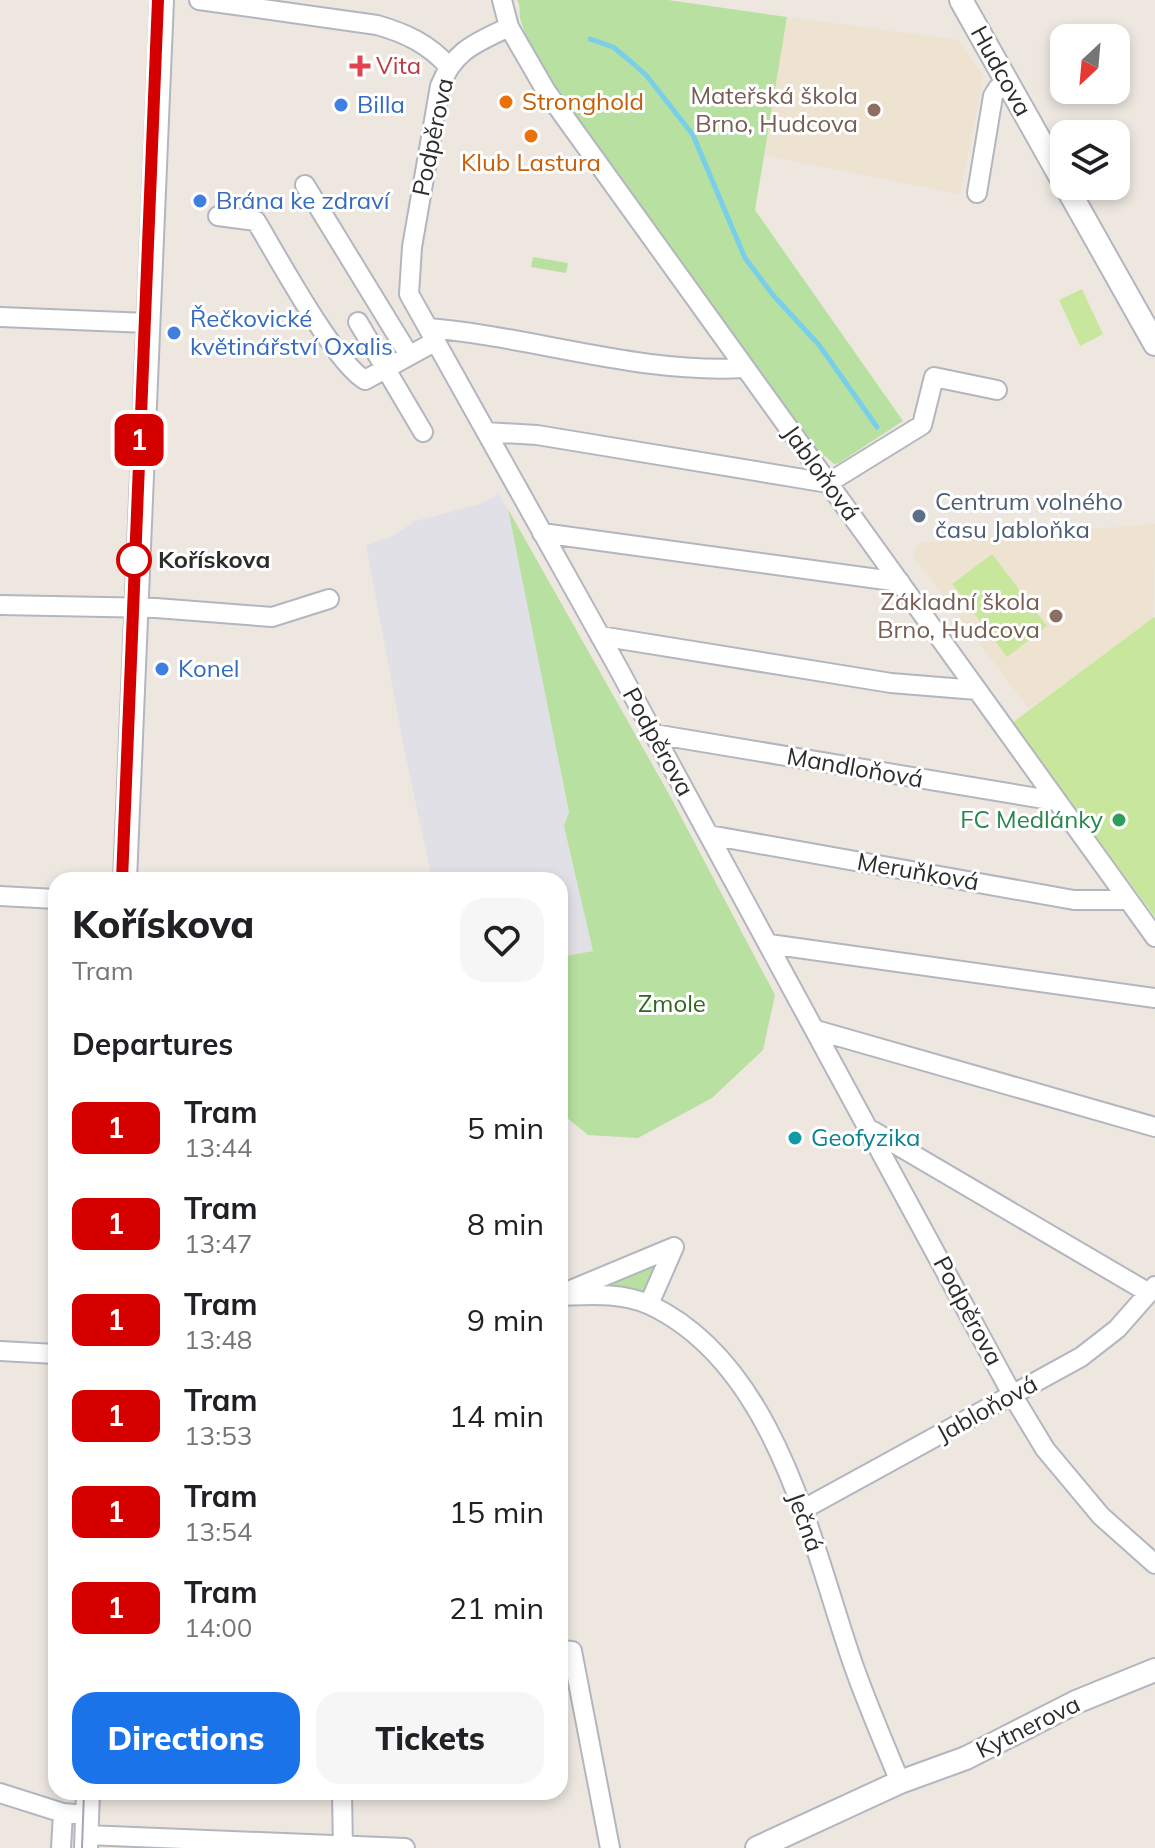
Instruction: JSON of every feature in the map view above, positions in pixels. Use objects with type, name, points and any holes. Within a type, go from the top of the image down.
[{"type":"street","points":[[125,872],[162,0]]},
{"type":"street","name":"Podpěrova","points":[[199,0],[377,25],[405,33],[438,54],[448,66]]},
{"type":"street","name":"Jabloňová","points":[[502,0],[509,27],[546,91],[1155,937]]},
{"type":"street","name":"Hudcova","points":[[961,0],[1050,158]]},
{"type":"street","name":"Podpěrova","points":[[509,27],[474,44],[448,66],[440,86],[412,247],[409,294],[654,734],[1013,1396],[1045,1449],[1101,1516],[1155,1564]]},
{"type":"street","points":[[977,193],[993,96],[998,88],[1007,83]]},
{"type":"street","points":[[305,185],[409,355]]},
{"type":"street","name":"Hudcova","points":[[1074,200],[1155,344]]},
{"type":"street","points":[[218,216],[256,221],[332,344],[354,374],[365,380],[409,355],[432,335],[710,370],[744,368]]},
{"type":"street","points":[[0,317],[148,323]]},
{"type":"street","points":[[358,322],[423,432]]},
{"type":"street","points":[[486,432],[537,435],[828,483],[922,425],[934,377],[997,390]]},
{"type":"street","points":[[542,533],[900,582]]},
{"type":"street","points":[[0,605],[156,608],[272,617],[329,599]]},
{"type":"street","points":[[600,636],[891,683],[977,690]]},
{"type":"street","name":"Mandloňová","points":[[654,734],[1056,801]]},
{"type":"street","name":"Meruňková","points":[[709,835],[1074,900],[1127,900]]},
{"type":"street","points":[[0,896],[48,899]]},
{"type":"street","points":[[769,944],[1155,998]]},
{"type":"street","points":[[816,1030],[1155,1127]]},
{"type":"street","points":[[871,1130],[1152,1289]]},
{"type":"street","name":"Ječná","points":[[568,1292],[674,1247],[649,1304]]},
{"type":"street","name":"Jabloňová","points":[[802,1510],[1081,1357],[1117,1329],[1152,1289]]},
{"type":"street","name":"Ječná","points":[[568,1295],[616,1295],[649,1304],[714,1349],[736,1378],[761,1416],[802,1510],[854,1667],[900,1782]]},
{"type":"street","points":[[0,1351],[48,1354]]},
{"type":"street","points":[[568,1659],[610,1848]]},
{"type":"street","name":"Kytnerova","points":[[757,1848],[900,1782],[966,1758],[1076,1702],[1155,1670]]},
{"type":"street","points":[[0,1793],[63,1813],[86,1833],[405,1848]]},
{"type":"street","points":[[86,1833],[88,1800]]},
{"type":"street","points":[[342,1800],[343,1846]]},
{"type":"street","points":[[61,1848],[63,1813]]},
{"type":"shaded area","name":"Mateřská škola Brno, Hudcova","points":[[787,17],[959,40],[983,77],[960,194],[764,155]]},
{"type":"shaded area","points":[[499,494],[508,510],[569,812],[564,826],[593,951],[568,956],[568,872],[430,872],[366,545],[393,536],[415,521],[480,504]]},
{"type":"shaded area","name":"Základní škola Brno, Hudcova","points":[[1155,524],[1154,617],[1029,709],[913,556],[919,543]]},
{"type":"green space","points":[[517,0],[668,0],[787,17],[755,210],[903,421],[839,463],[834,464],[825,456],[820,459],[553,86],[526,34]]},
{"type":"green space","points":[[533,257],[568,263],[566,273],[531,267]]},
{"type":"green space","points":[[1082,289],[1103,334],[1080,346],[1059,300]]},
{"type":"green space","name":"Zmole","points":[[508,509],[670,796],[775,995],[763,1050],[712,1098],[638,1138],[588,1135],[568,1119],[568,956],[593,951],[564,826],[569,812]]},
{"type":"green space","points":[[992,554],[1047,626],[1007,657],[952,584]]},
{"type":"green space","name":"FC Medlánky","points":[[1155,618],[1155,917],[1012,723]]},
{"type":"green space","points":[[649,1262],[654,1265],[655,1274],[641,1296],[600,1288]]},
{"type":"waterway","points":[[590,39],[613,47],[646,75],[693,135],[745,258],[773,295],[819,345],[877,427]]},
{"type":"tram line","points":[[122,872],[158,0]]},
{"type":"tram line","name":"1","points":[[122,872],[158,0]]},
{"type":"tram line","points":[[82,1848],[84,1800]]},
{"type":"place","name":"Vita","points":[[360,66]]},
{"type":"place","name":"Stronghold","points":[[506,102]]},
{"type":"place","name":"Billa","points":[[341,105]]},
{"type":"place","name":"Mateřská škola Brno, Hudcova","points":[[874,110]]},
{"type":"place","name":"Klub Lastura","points":[[531,136]]},
{"type":"place","name":"Brána ke zdraví","points":[[200,201]]},
{"type":"place","name":"Řečkovické květinářství Oxalis","points":[[174,333]]},
{"type":"place","name":"Centrum volného času Jabloňka","points":[[919,516]]},
{"type":"place","name":"Kořískova","points":[[134,560]]},
{"type":"place","name":"Základní škola Brno, Hudcova","points":[[1056,616]]},
{"type":"place","name":"Konel","points":[[162,669]]},
{"type":"place","name":"FC Medlánky","points":[[1119,820]]},
{"type":"place","name":"Geofyzika","points":[[795,1138]]}]
